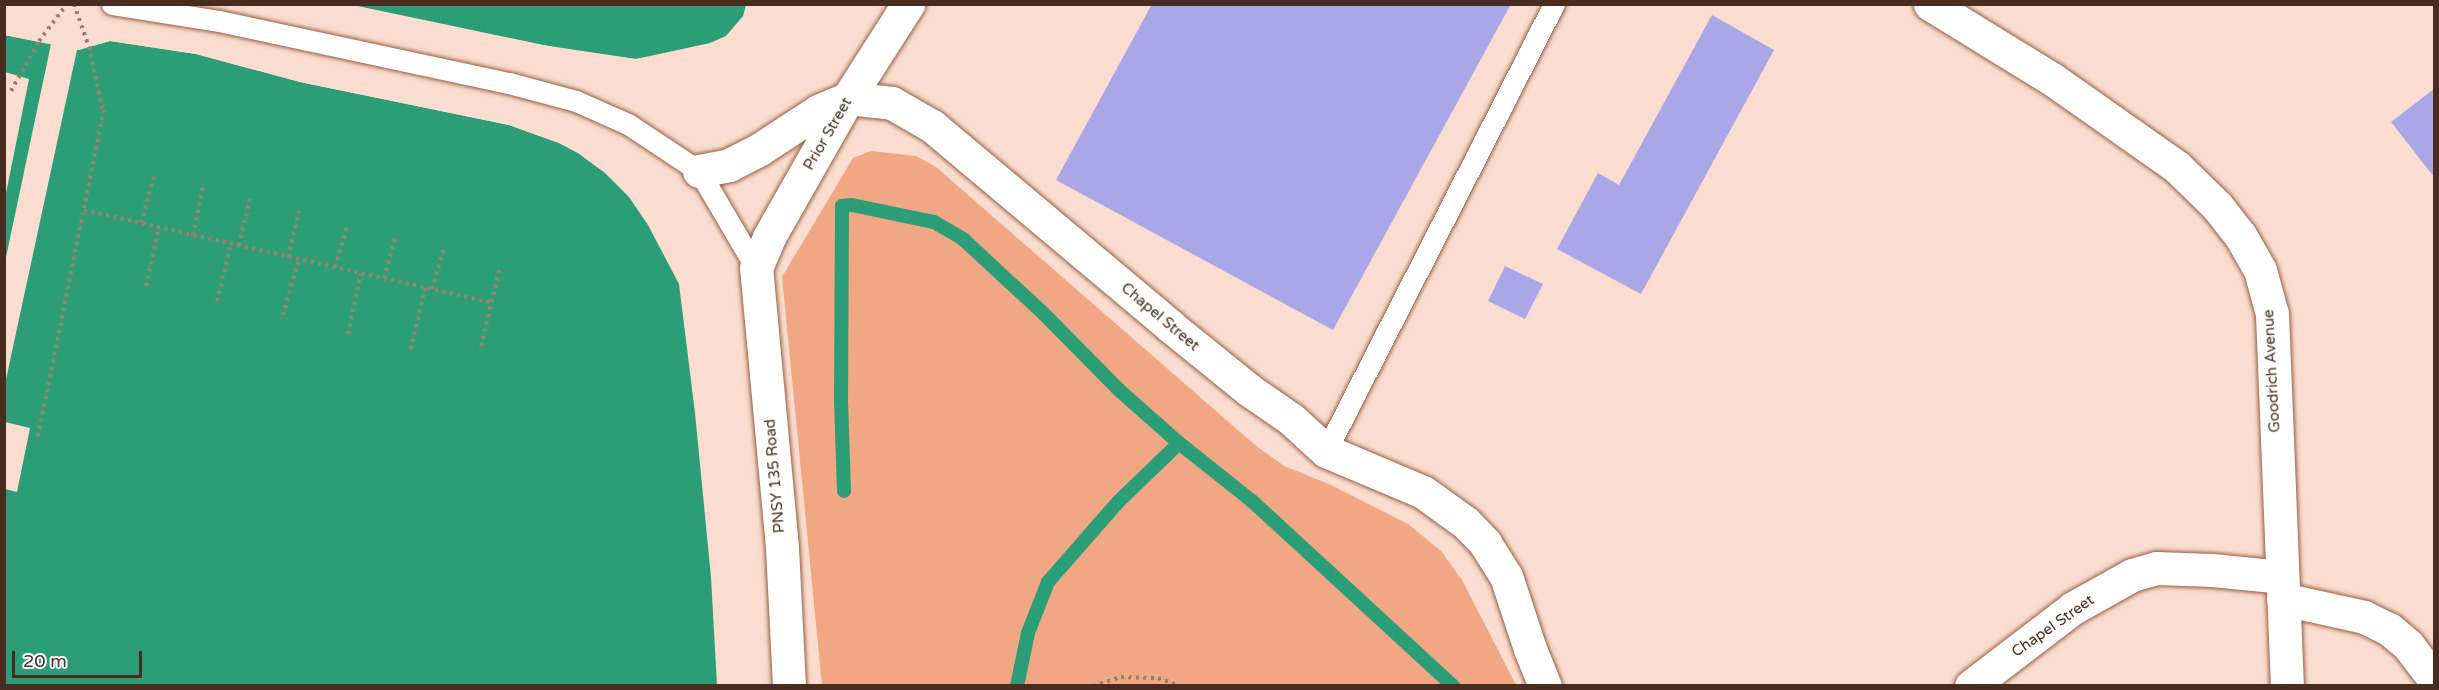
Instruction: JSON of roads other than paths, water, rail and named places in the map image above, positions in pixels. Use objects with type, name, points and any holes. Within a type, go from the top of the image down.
[{"type":"street","name":"Prior Street","points":[[756,268],[769,237],[848,98],[908,4]]},
{"type":"street","name":"Goodrich Avenue","points":[[1930,4],[2052,79],[2177,167],[2217,206],[2240,235],[2260,270],[2272,314],[2287,686]]},
{"type":"street","name":"Chapel Street","points":[[699,171],[729,165],[760,149],[818,111],[848,98],[892,103],[932,126],[1170,326],[1249,390],[1291,419],[1326,451],[1423,492],[1466,523],[1485,543],[1506,576],[1545,686]]},
{"type":"street","name":"PNSY 135 Road","points":[[756,268],[782,547],[789,686]]},
{"type":"street","name":"Chapel Street","points":[[1971,686],[2073,608],[2132,575],[2156,568],[2212,570],[2282,588],[2364,617],[2389,629],[2408,645],[2434,679]]},
{"type":"lane","points":[[112,4],[219,21],[509,83],[576,101],[628,124],[699,171],[756,268]]},
{"type":"lane","points":[[1326,451],[1554,4]]},
{"type":"waterway","points":[[844,491],[841,402],[842,206],[852,205],[934,222],[963,239],[1044,314],[1119,390],[1179,443],[1252,501],[1453,686]]},
{"type":"waterway","points":[[1017,686],[1028,633],[1048,582],[1118,502],[1179,443]]}]
